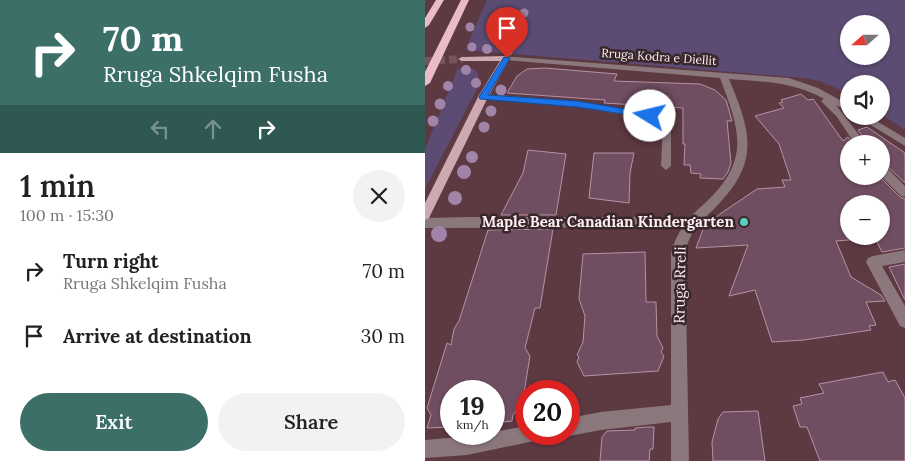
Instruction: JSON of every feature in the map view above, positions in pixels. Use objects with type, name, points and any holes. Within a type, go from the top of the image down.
[{"type":"highway","points":[[425,25],[440,0]]},
{"type":"highway","points":[[425,83],[465,0]]},
{"type":"main road","name":"Rruga Kodra e Diellit","points":[[462,59],[507,58]]},
{"type":"main road","points":[[425,215],[483,97],[507,58]]},
{"type":"street","name":"Rruga Kodra e Diellit","points":[[507,58],[789,81],[815,90],[840,104]]},
{"type":"street","name":"Rruga Rreli","points":[[680,461],[678,260],[681,238],[685,229],[732,182],[740,169],[743,150],[738,114],[723,75]]},
{"type":"street","points":[[815,90],[840,115],[854,135]]},
{"type":"street","points":[[483,97],[577,104],[668,119],[666,166]]},
{"type":"street","points":[[876,125],[905,143]]},
{"type":"street","points":[[890,178],[905,193]]},
{"type":"street","points":[[425,224],[469,222],[653,222]]},
{"type":"street","points":[[905,256],[873,262],[905,321]]},
{"type":"street","points":[[580,425],[679,413]]},
{"type":"street","points":[[425,449],[467,446],[515,437]]},
{"type":"shaded area","points":[[487,0],[905,0],[905,130],[890,120],[890,75],[840,75],[840,90],[820,81],[804,78],[465,50]]},
{"type":"shaded area","points":[[458,68],[472,68],[478,73],[479,85],[425,189],[425,149]]},
{"type":"building","points":[[545,68],[617,74],[614,81],[700,84],[715,90],[726,100],[732,121],[727,121],[731,163],[728,172],[723,179],[700,178],[701,174],[691,173],[690,165],[684,165],[683,108],[604,103],[605,100],[507,93],[517,76],[527,69]]},
{"type":"building","points":[[801,94],[808,100],[813,99],[840,137],[840,185],[888,185],[900,197],[905,199],[905,248],[882,252],[878,245],[890,245],[890,195],[840,195],[840,241],[836,241],[851,277],[881,295],[885,301],[866,302],[876,325],[869,326],[871,330],[804,340],[772,342],[755,290],[729,296],[748,245],[696,248],[704,227],[720,214],[757,189],[785,187],[782,180],[791,180],[779,144],[755,116],[784,108],[779,103],[783,102],[781,100]]},
{"type":"building","points":[[867,127],[879,135],[862,135],[858,130]]},
{"type":"building","points":[[890,143],[905,153],[905,183],[890,169]]},
{"type":"building","points":[[528,150],[566,154],[556,215],[501,215],[523,173]]},
{"type":"building","points":[[594,153],[634,153],[630,173],[629,203],[589,198]]},
{"type":"building","points":[[553,229],[540,308],[535,308],[525,348],[530,356],[526,380],[515,380],[515,412],[512,421],[505,422],[505,380],[440,380],[440,427],[427,428],[431,415],[427,408],[447,343],[451,345],[454,329],[459,321],[488,230]]},
{"type":"building","points":[[645,252],[646,302],[656,302],[657,336],[663,348],[661,352],[664,356],[658,371],[584,376],[577,362],[579,357],[577,355],[583,342],[585,316],[579,299],[583,254]]},
{"type":"building","points":[[905,264],[905,300],[889,267]]},
{"type":"building","points":[[883,372],[888,382],[895,380],[905,398],[905,461],[820,461],[807,427],[800,427],[793,406],[802,404],[800,398],[824,393],[819,384]]},
{"type":"building","points":[[758,411],[765,461],[713,461],[712,442],[718,419],[723,412]]},
{"type":"building","points":[[654,427],[653,449],[650,449],[649,461],[600,461],[602,437],[607,431]]},
{"type":"tunnel","points":[[425,61],[462,59]]},
{"type":"place","name":"Maple Bear Canadian Kindergarten","points":[[744,222]]},
{"type":"route","points":[[507,58],[483,97],[577,104],[650,116]]}]
